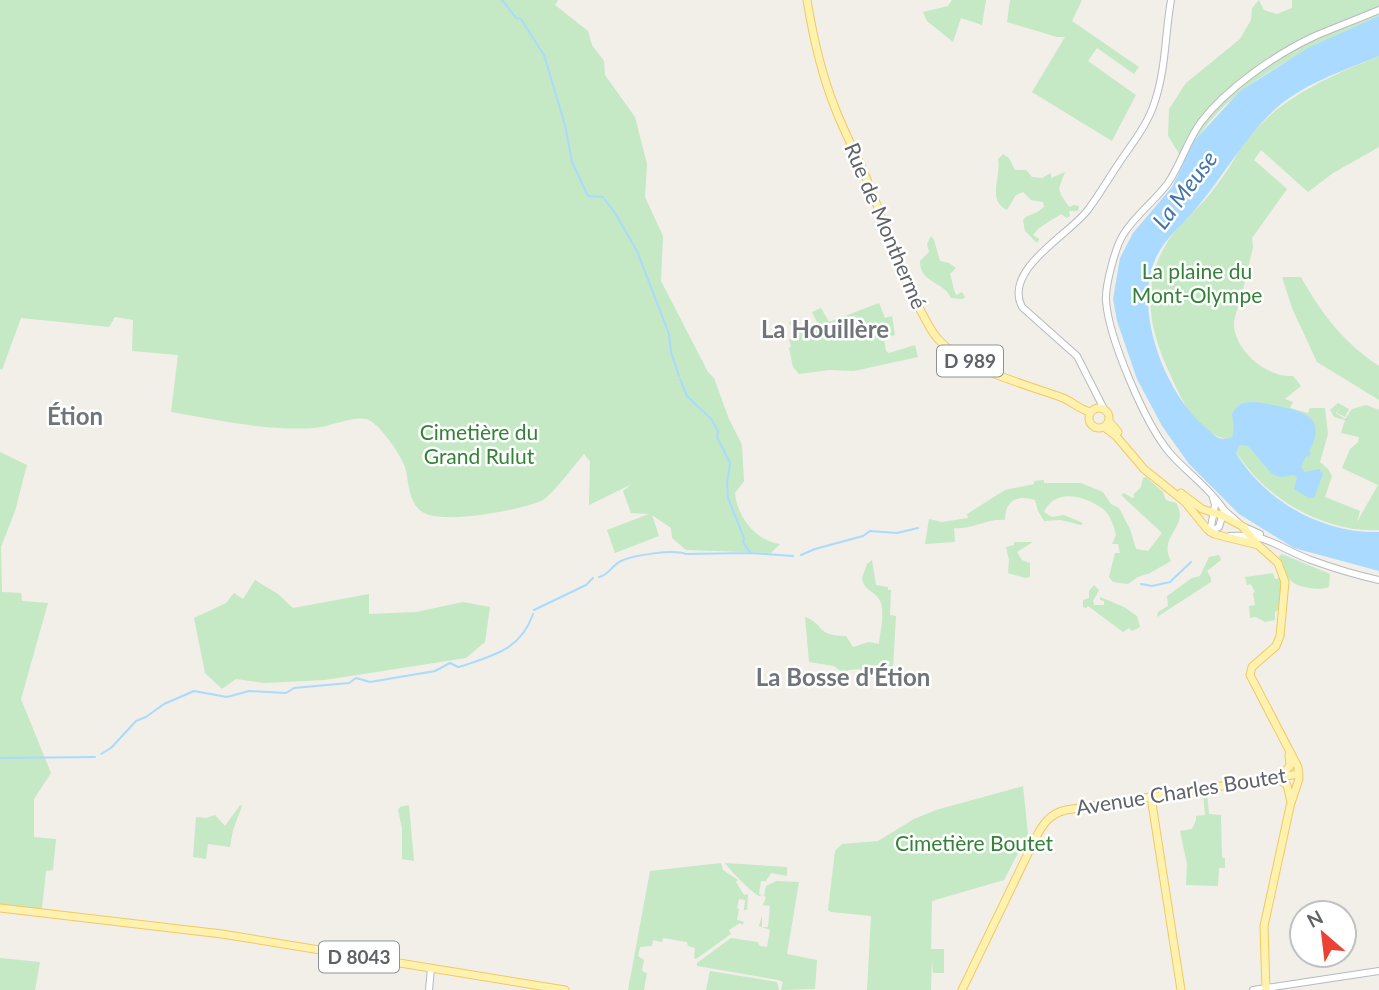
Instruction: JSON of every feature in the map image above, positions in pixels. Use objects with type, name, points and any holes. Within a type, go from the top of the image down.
[{"type":"main road","name":"Rue de Monthermé","points":[[807,0],[816,47],[833,104],[870,187],[909,289],[933,333],[949,349],[967,359],[1031,389],[1065,398],[1077,407],[1095,412],[1092,426],[1100,429],[1106,424]]},
{"type":"main road","points":[[1095,412],[1108,414],[1106,424]]},
{"type":"main road","points":[[1106,424],[1147,466],[1196,505],[1214,513],[1224,513],[1242,526],[1278,563],[1284,576],[1285,598],[1280,636],[1276,646],[1252,667],[1250,674],[1294,758],[1299,774],[1264,926],[1266,989]]},
{"type":"main road","points":[[1106,424],[1144,469],[1185,502],[1210,532],[1253,540]]},
{"type":"main road","points":[[1283,741],[1290,761],[1286,771],[1277,778],[1288,787],[1290,806]]},
{"type":"main road","name":"Avenue Charles Boutet","points":[[962,990],[1044,823],[1057,812],[1299,774]]},
{"type":"main road","points":[[1151,797],[1181,990]]},
{"type":"main road","name":"D 8043","points":[[0,908],[222,934],[565,990]]},
{"type":"street","points":[[1095,412],[1099,402],[1094,388],[1072,351],[1021,307],[1018,287],[1025,271],[1088,209],[1155,104],[1161,80],[1170,1]]},
{"type":"street","points":[[1210,532],[1219,527],[1224,513],[1213,496],[1170,453],[1153,430],[1136,394],[1112,328],[1106,302],[1107,288],[1122,236],[1168,183],[1189,139],[1225,96],[1287,52],[1314,37],[1379,10]]},
{"type":"street","points":[[1210,532],[1215,505],[1213,496]]},
{"type":"street","points":[[1242,526],[1310,559],[1379,580]]},
{"type":"street","points":[[1253,540],[1282,546]]},
{"type":"street","points":[[429,990],[431,968]]},
{"type":"street","points":[[1254,990],[1379,971]]},
{"type":"green space","name":"Cimetière du Grand Rulut","points":[[0,0],[558,0],[555,5],[588,31],[592,45],[604,61],[605,75],[635,117],[647,164],[645,197],[663,236],[661,281],[708,372],[714,378],[742,445],[744,481],[735,493],[740,511],[756,533],[780,544],[771,553],[686,550],[672,538],[671,528],[652,515],[659,536],[615,553],[607,530],[649,514],[631,513],[623,491],[632,484],[589,505],[590,461],[584,454],[557,487],[541,501],[480,515],[431,515],[421,511],[414,502],[405,467],[394,447],[377,426],[366,419],[296,429],[242,424],[171,412],[178,355],[132,351],[133,320],[115,317],[109,327],[21,318],[2,370],[0,369]]},
{"type":"green space","points":[[952,0],[986,0],[982,25],[961,18],[953,42],[927,21],[923,12],[948,6]]},
{"type":"green space","points":[[1010,0],[1082,0],[1072,21],[1139,67],[1134,74],[1097,48],[1088,61],[1136,95],[1112,141],[1032,92],[1065,37],[1007,22]]},
{"type":"green space","points":[[1259,0],[1264,10],[1277,14],[1292,8],[1292,0],[1379,0],[1379,16],[1295,57],[1242,91],[1219,112],[1199,136],[1185,163],[1168,136],[1169,109],[1186,83],[1240,39],[1251,20],[1252,8]]},
{"type":"green space","name":"La plaine du Mont-Olympe","points":[[1379,56],[1379,147],[1333,173],[1308,192],[1261,150],[1254,160],[1287,189],[1252,238],[1253,247],[1242,294],[1257,298],[1257,302],[1241,299],[1234,326],[1241,345],[1255,362],[1274,373],[1293,376],[1301,386],[1285,399],[1293,402],[1290,408],[1308,413],[1310,408],[1325,408],[1328,434],[1320,462],[1332,476],[1325,497],[1360,511],[1357,522],[1378,485],[1342,468],[1350,449],[1358,442],[1359,437],[1341,433],[1345,420],[1334,417],[1330,410],[1338,403],[1349,409],[1345,417],[1337,413],[1339,409],[1336,413],[1345,419],[1352,409],[1366,405],[1379,410],[1379,530],[1361,530],[1324,521],[1289,504],[1259,481],[1223,438],[1213,434],[1197,421],[1179,393],[1162,357],[1150,305],[1154,272],[1160,255],[1180,225],[1208,196],[1229,168],[1243,143],[1269,116],[1298,95]]},
{"type":"green space","points":[[1003,154],[1009,158],[1015,170],[1026,170],[1032,177],[1042,178],[1051,173],[1051,178],[1065,172],[1059,188],[1061,195],[1069,207],[1079,206],[1078,211],[1069,211],[1070,216],[1067,218],[1061,214],[1039,228],[1033,235],[1039,239],[1037,243],[1025,231],[1023,220],[1044,207],[1043,202],[1031,200],[1023,192],[1016,195],[1007,210],[997,200],[998,159]]},
{"type":"green space","points":[[931,236],[940,261],[956,268],[950,274],[955,293],[957,295],[962,292],[965,297],[963,299],[951,298],[948,292],[924,274],[920,261],[929,252],[927,244]]},
{"type":"green space","points":[[1282,277],[1301,277],[1334,326],[1355,348],[1379,366],[1379,400],[1317,362],[1292,308]]},
{"type":"green space","points":[[879,303],[885,318],[892,316],[895,335],[884,338],[886,351],[889,353],[915,345],[918,357],[854,371],[829,370],[799,374],[793,367],[789,339],[797,339],[789,322],[795,320],[802,329],[817,322],[812,312],[821,308],[829,322]]},
{"type":"green space","points":[[0,452],[27,465],[15,511],[1,547],[2,592],[21,593],[22,601],[48,603],[21,699],[51,773],[34,799],[34,837],[56,839],[53,870],[46,871],[41,917],[0,912]]},
{"type":"green space","points":[[1146,477],[1163,492],[1166,500],[1176,503],[1180,519],[1168,544],[1171,561],[1128,584],[1113,582],[1109,577],[1115,553],[1120,553],[1118,544],[1112,544],[1116,535],[1110,517],[1096,504],[1071,496],[1055,499],[1044,512],[1052,517],[1064,515],[1083,523],[1081,525],[1061,520],[1044,521],[1035,500],[1023,498],[1010,504],[1005,520],[954,528],[955,542],[925,544],[929,519],[942,522],[968,518],[967,514],[1005,490],[1044,480],[1044,483],[1081,483],[1103,492],[1111,504],[1119,508],[1130,529],[1136,549],[1148,551],[1162,533],[1121,495],[1124,493],[1135,497],[1133,495]]},
{"type":"green space","points":[[1014,542],[1033,542],[1017,552],[1022,560],[1030,563],[1030,577],[1008,573],[1006,547],[1014,545]]},
{"type":"green space","points":[[1282,554],[1330,574],[1329,587],[1319,589],[1297,585],[1287,577],[1279,556]]},
{"type":"green space","points":[[1219,555],[1221,560],[1207,571],[1211,582],[1157,617],[1158,612],[1168,606],[1167,596],[1192,578],[1200,576],[1209,557]]},
{"type":"green space","points":[[872,560],[876,585],[891,590],[890,615],[896,616],[893,668],[866,671],[866,679],[860,669],[848,670],[847,676],[834,666],[809,662],[805,617],[829,634],[846,636],[853,647],[869,642],[879,644],[881,603],[865,586],[862,578],[867,564]]},
{"type":"green space","points":[[1273,573],[1275,579],[1281,578],[1280,608],[1275,612],[1275,620],[1265,622],[1256,617],[1250,618],[1249,606],[1255,605],[1255,592],[1251,584],[1247,585],[1245,577]]},
{"type":"green space","points":[[255,580],[278,594],[293,608],[369,594],[369,614],[416,612],[463,602],[490,607],[485,642],[466,658],[325,680],[264,683],[236,679],[222,689],[205,673],[194,618],[226,603],[234,593],[243,599]]},
{"type":"green space","points":[[1094,585],[1099,590],[1093,601],[1094,605],[1104,605],[1100,597],[1124,607],[1137,616],[1140,627],[1132,631],[1129,628],[1123,632],[1088,606],[1083,607],[1083,600],[1089,598],[1089,591]]},
{"type":"green space","name":"Cimetière Boutet","points":[[1023,786],[1028,834],[1004,880],[932,901],[931,949],[944,949],[944,973],[933,973],[932,959],[931,990],[867,990],[871,916],[828,910],[835,851],[842,844],[878,841],[914,819],[936,810]]},
{"type":"green space","points":[[1207,793],[1209,814],[1221,815],[1222,858],[1225,858],[1225,868],[1219,868],[1218,886],[1186,885],[1187,864],[1180,831],[1192,829],[1196,816],[1205,815],[1203,794]]},
{"type":"green space","points":[[240,805],[242,806],[230,847],[208,844],[206,859],[193,857],[196,817],[215,815],[225,826]]},
{"type":"green space","points":[[409,805],[414,861],[402,859],[402,828],[398,810]]},
{"type":"green space","points":[[721,863],[723,870],[738,880],[736,882],[744,895],[748,894],[747,910],[744,910],[745,900],[739,899],[737,908],[737,920],[744,922],[742,925],[740,923],[729,930],[731,934],[696,959],[695,948],[688,946],[687,942],[663,938],[662,942],[653,940],[652,946],[640,947],[638,956],[644,960],[642,971],[647,973],[644,990],[628,990],[650,871]]},
{"type":"green space","points":[[725,863],[787,867],[787,876],[771,873],[766,881],[761,881],[759,894],[762,895],[759,896]]},
{"type":"green space","points":[[776,881],[799,882],[787,954],[817,960],[815,989],[781,990],[783,982],[778,980],[697,966],[697,963],[731,938],[757,942],[760,946],[767,947],[770,930],[759,926],[762,915],[762,927],[768,927],[770,906],[763,905],[764,896],[766,886]]},
{"type":"green space","points":[[0,958],[40,962],[35,990],[0,990]]},
{"type":"green space","points":[[710,971],[777,982],[779,990],[706,990]]},
{"type":"water","name":"La Meuse","points":[[1379,16],[1379,56],[1336,73],[1282,103],[1251,135],[1199,205],[1166,242],[1152,268],[1148,310],[1158,354],[1167,375],[1191,412],[1214,435],[1221,439],[1232,437],[1232,414],[1244,403],[1287,408],[1311,418],[1316,431],[1314,441],[1309,457],[1306,456],[1301,467],[1305,472],[1319,469],[1323,474],[1314,498],[1294,489],[1297,478],[1294,475],[1280,477],[1272,474],[1248,446],[1239,445],[1236,453],[1263,486],[1297,511],[1337,527],[1379,532],[1379,571],[1294,548],[1239,514],[1189,464],[1162,426],[1137,379],[1117,321],[1113,299],[1120,258],[1133,233],[1172,187],[1194,141],[1240,91],[1308,48]]},
{"type":"waterway","points":[[502,0],[516,18],[521,19],[544,55],[565,125],[572,162],[588,196],[603,197],[637,251],[669,334],[671,352],[679,376]]},
{"type":"waterway","points":[[680,379],[687,396],[711,419],[718,431],[717,437],[730,463],[728,498],[744,538],[743,542],[750,552]]},
{"type":"waterway","points":[[801,555],[863,536],[870,531],[897,533],[918,528]]},
{"type":"waterway","points":[[599,577],[621,561],[654,553],[793,556]]},
{"type":"waterway","points":[[1141,584],[1152,586],[1170,582],[1191,562]]},
{"type":"waterway","points":[[534,610],[586,585],[593,578]]},
{"type":"waterway","points":[[101,754],[111,748],[136,721],[164,704],[194,691],[227,697],[249,691],[286,693],[294,688],[349,683],[356,678],[370,682],[435,671],[450,663],[458,667],[496,654],[514,643],[528,626],[533,614]]},
{"type":"waterway","points":[[0,758],[95,757]]},
{"type":"district","name":"La Houillère","points":[[825,330]]},
{"type":"district","name":"Étion","points":[[75,417]]},
{"type":"district","name":"La Bosse d'Étion","points":[[843,678]]}]
